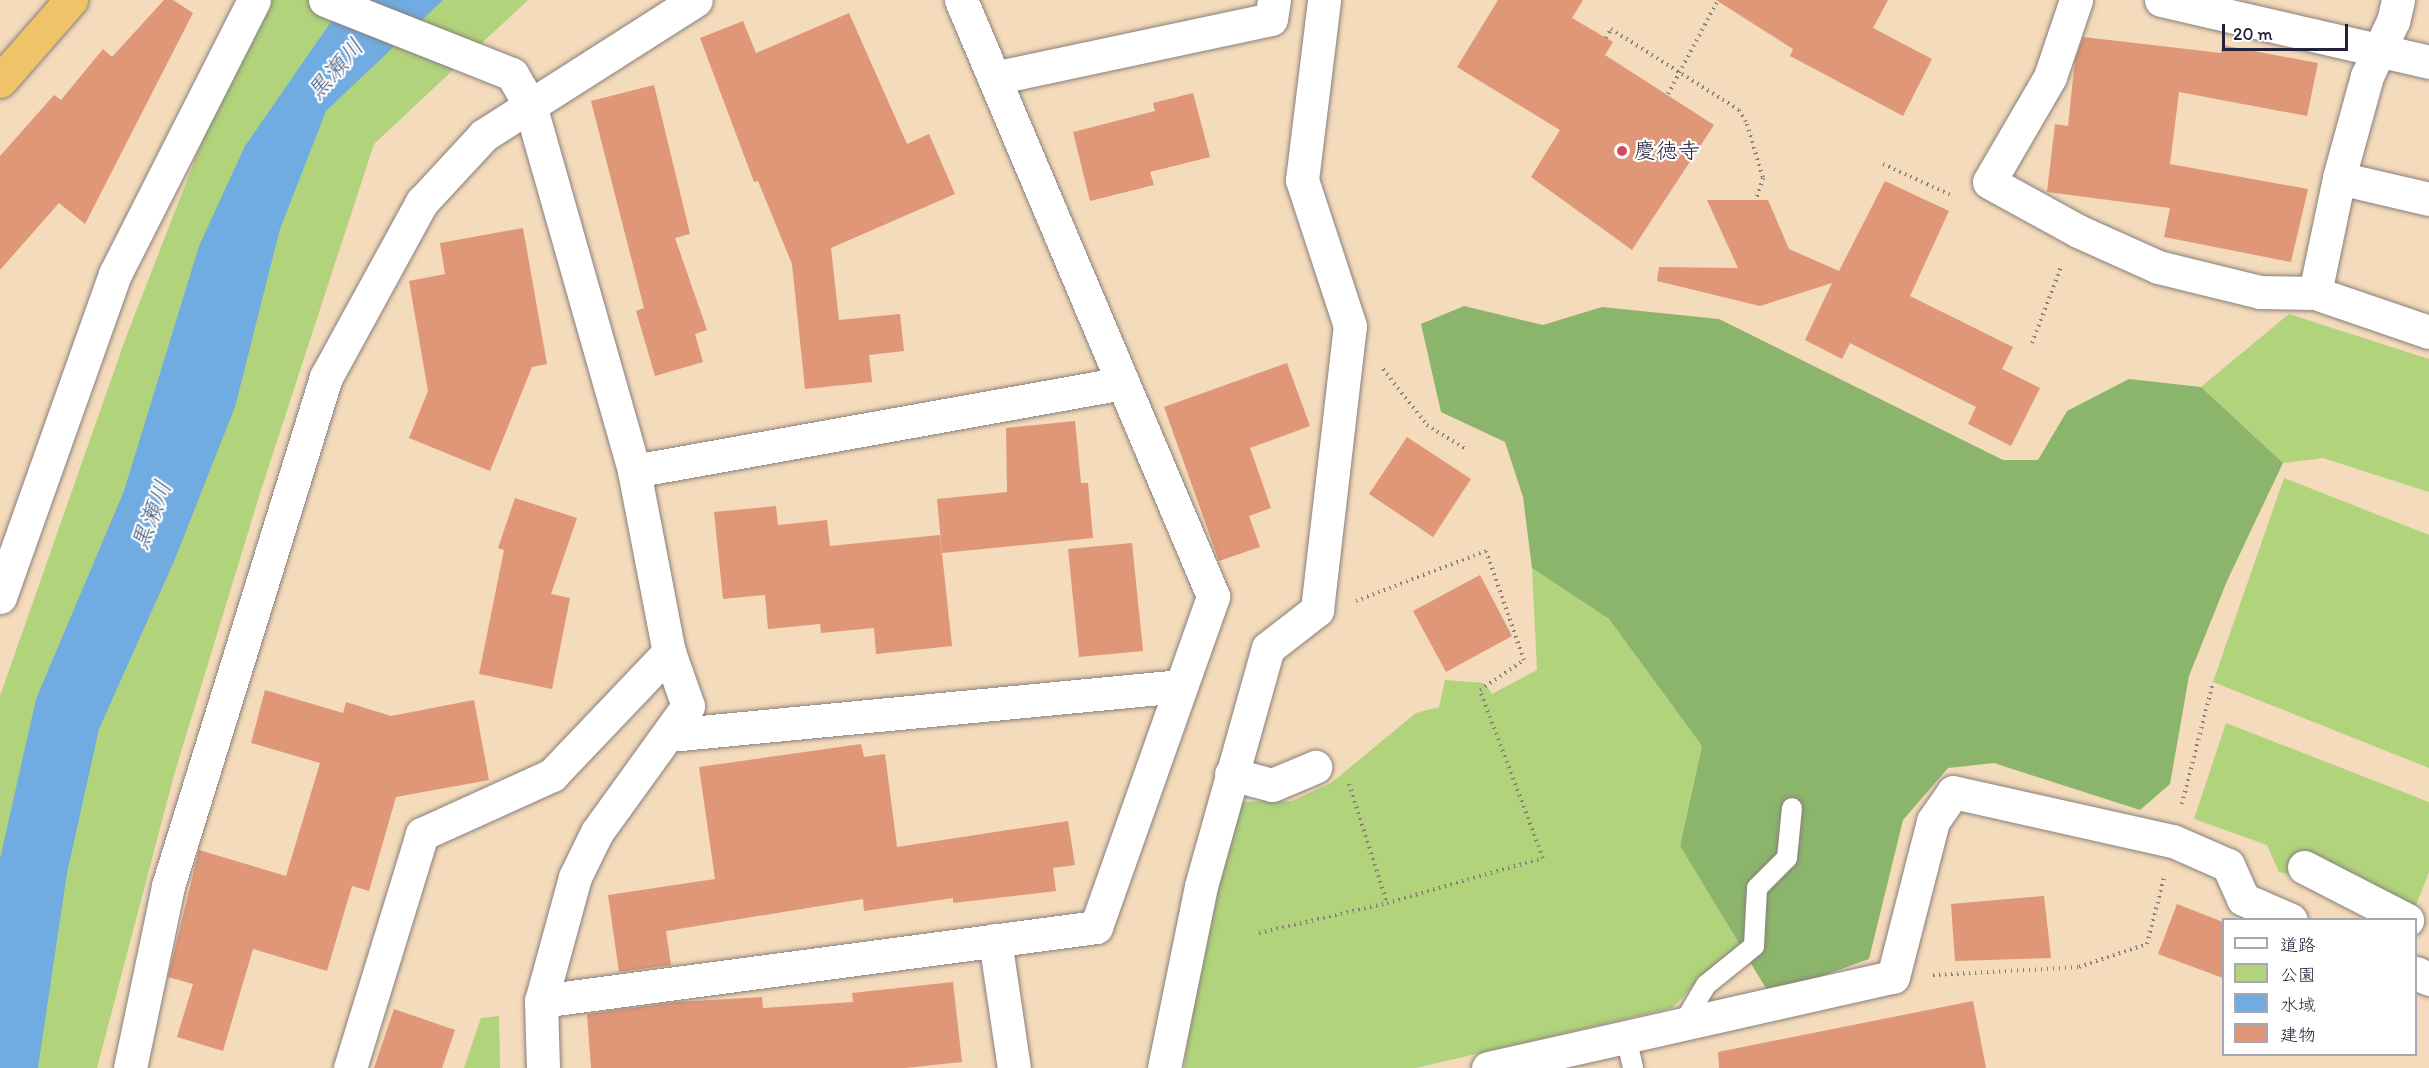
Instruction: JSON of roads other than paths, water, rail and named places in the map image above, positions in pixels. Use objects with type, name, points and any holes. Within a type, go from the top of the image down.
[{"type":"highway","points":[[0,81],[71,0]]},
{"type":"street","points":[[0,597],[115,274],[254,0]]},
{"type":"street","points":[[325,0],[512,74],[530,105],[634,471],[669,652],[688,706],[670,735],[597,832],[575,877],[541,1001],[543,1068]]},
{"type":"street","points":[[130,1068],[168,886],[326,377],[422,202],[484,135],[696,0]]},
{"type":"street","points":[[541,1001],[1096,927],[1213,596],[961,0]]},
{"type":"street","points":[[994,78],[1271,19],[1274,0]]},
{"type":"street","points":[[1164,1068],[1201,886],[1268,648],[1317,610],[1350,326],[1302,180],[1323,0]]},
{"type":"street","points":[[2076,0],[2050,77],[1989,182],[2078,231],[2158,267],[2260,292],[2315,293],[2429,332]]},
{"type":"street","points":[[2161,0],[2429,62]]},
{"type":"street","points":[[2315,293],[2339,178],[2377,50],[2393,21],[2398,0]]},
{"type":"street","points":[[2339,178],[2429,198]]},
{"type":"street","points":[[634,471],[1121,383]]},
{"type":"street","points":[[350,1068],[422,834],[552,775],[669,652]]},
{"type":"street","points":[[670,735],[1181,686]]},
{"type":"street","points":[[1231,774],[1272,785],[1330,769]]},
{"type":"street","points":[[1488,1068],[1893,977],[1933,821],[1953,792],[2173,841],[2228,865],[2243,899],[2286,918]]},
{"type":"street","points":[[2304,867],[2403,918]]},
{"type":"street","points":[[995,940],[1014,1068]]},
{"type":"lane","points":[[1683,1024],[1706,986],[1754,946],[1757,888],[1787,858],[1792,808]]},
{"type":"lane","points":[[1626,1036],[1633,1068]]},
{"type":"water","name":"黒瀬川","points":[[346,0],[443,0],[326,111],[280,229],[235,407],[175,559],[99,729],[67,873],[38,1068],[0,1068],[0,859],[36,699],[124,491],[199,246],[245,146]]},
{"type":"place","name":"慶徳寺","points":[[1622,151]]}]
